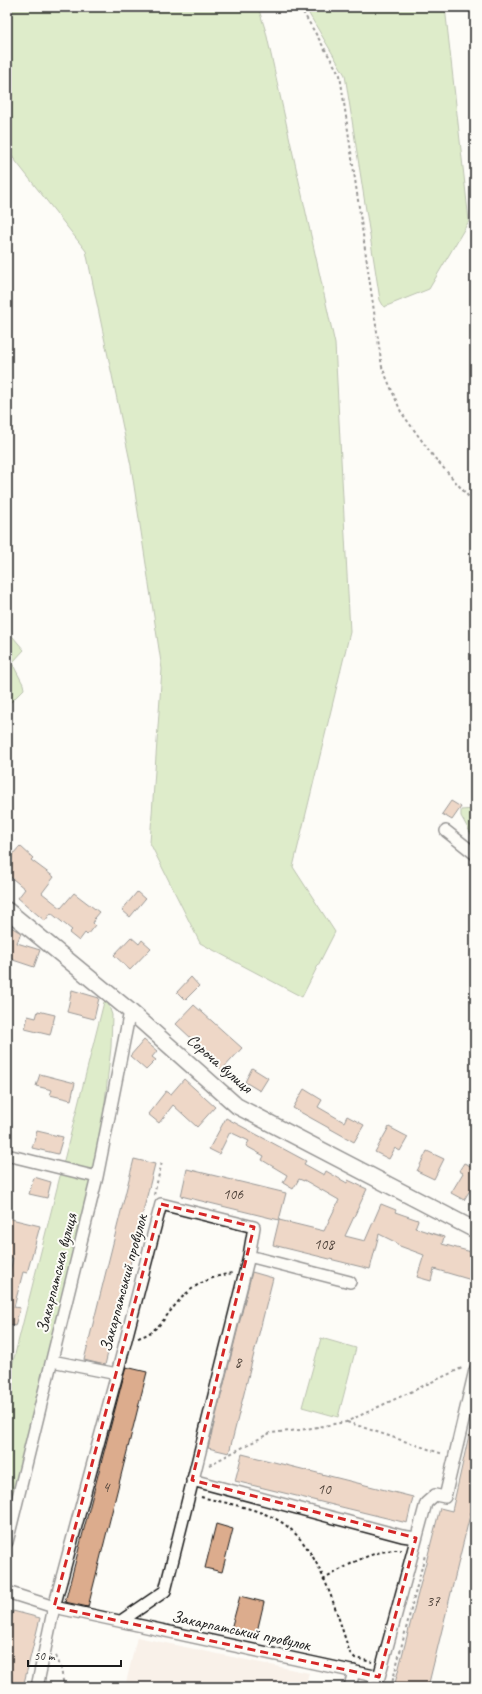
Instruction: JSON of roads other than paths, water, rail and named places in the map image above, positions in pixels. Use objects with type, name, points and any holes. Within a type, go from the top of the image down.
[{"type":"main road","name":"Сороча вулиця","points":[[7,910],[130,1011],[237,1106],[475,1230]]},
{"type":"street","points":[[446,831],[475,854]]},
{"type":"street","name":"Закарпатська вулиця","points":[[7,1542],[11,1513],[52,1361],[97,1177],[130,1011]]},
{"type":"street","points":[[7,1155],[97,1177]]},
{"type":"street","name":"Закарпатський провулок","points":[[37,1687],[54,1607],[161,1204],[254,1227],[249,1256],[165,1591],[121,1621]]},
{"type":"street","points":[[249,1256],[350,1282]]},
{"type":"street","name":"Закарпатський провулок","points":[[52,1361],[116,1374]]},
{"type":"street","name":"Закарпатський провулок","points":[[7,1592],[54,1607],[379,1677],[426,1503],[435,1495],[445,1497],[455,1458],[471,1368]]},
{"type":"street","points":[[193,1477],[402,1536],[416,1538]]},
{"type":"street","points":[[350,1687],[354,1671]]}]
